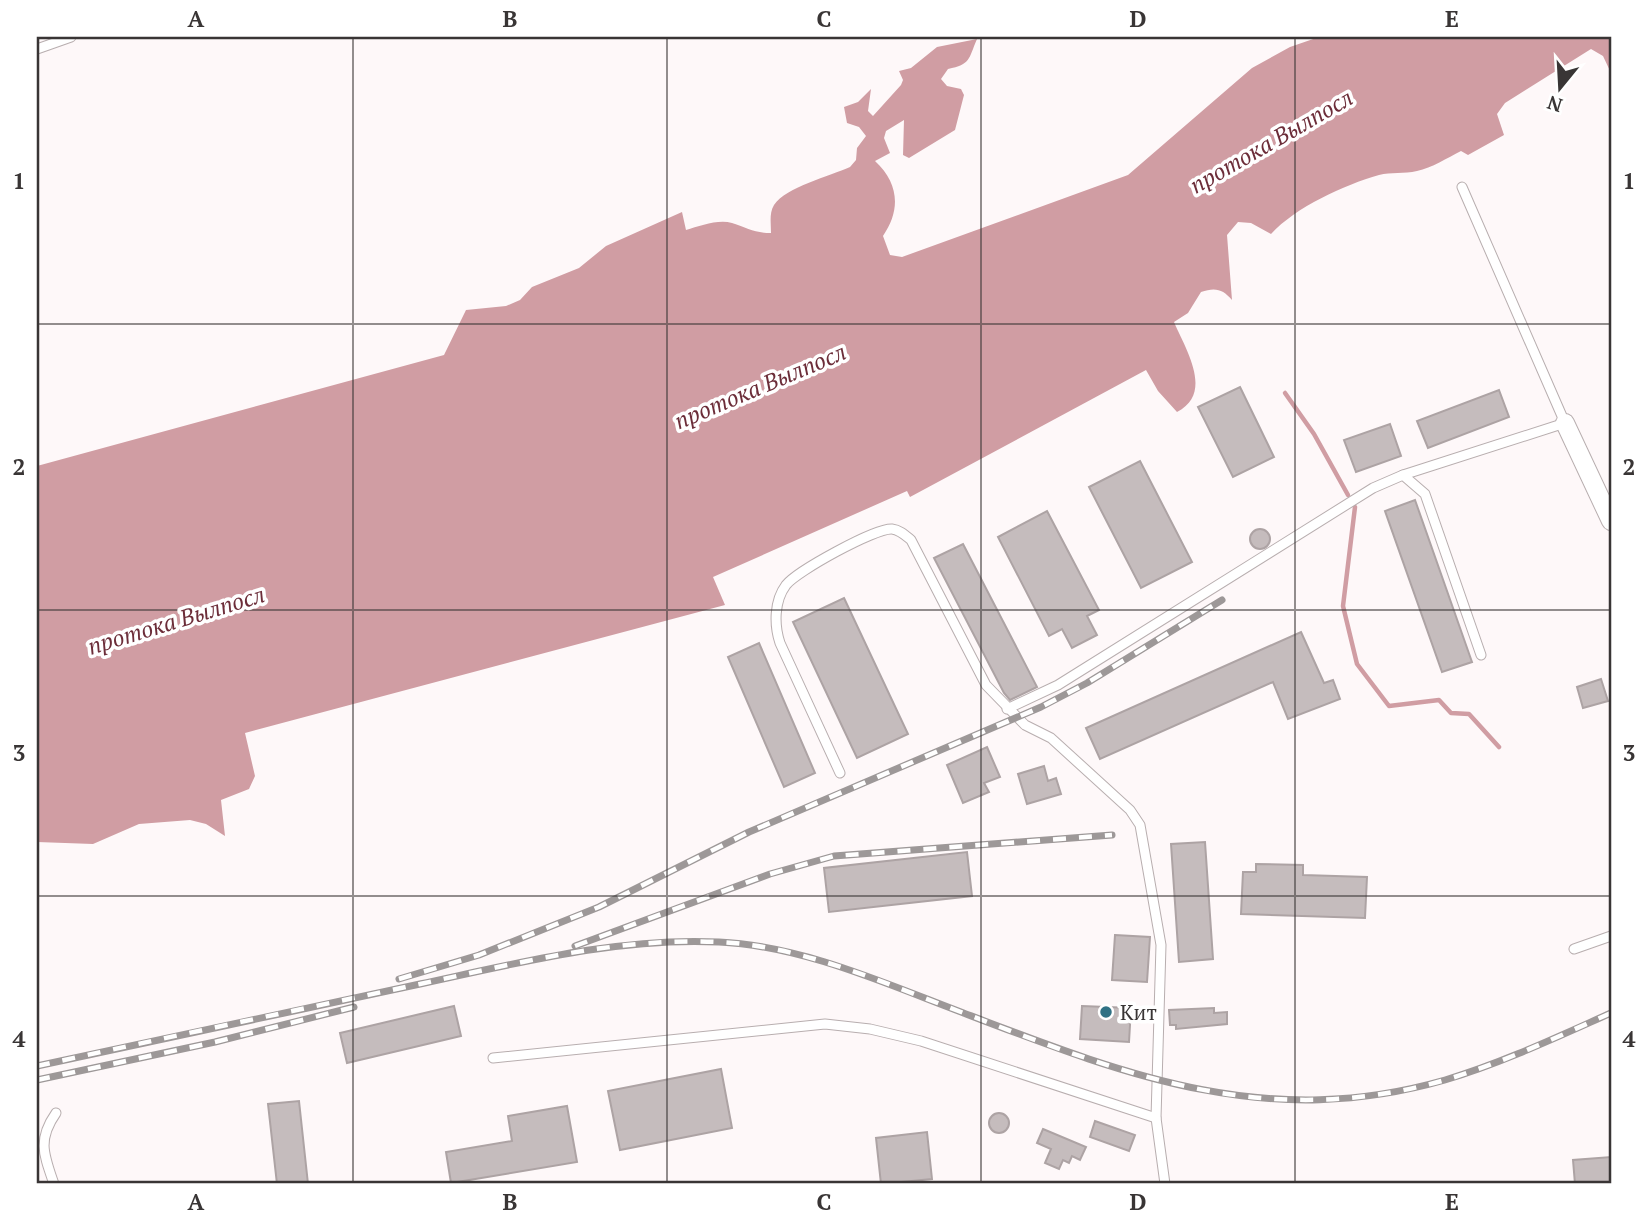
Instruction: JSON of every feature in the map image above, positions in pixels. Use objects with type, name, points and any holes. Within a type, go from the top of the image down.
[{"type":"street","points":[[1564,423],[1611,521]]},
{"type":"lane","points":[[37,49],[71,37]]},
{"type":"lane","points":[[1007,709],[1058,685],[1373,488],[1403,475],[1564,423],[1462,187]]},
{"type":"lane","points":[[1403,475],[1425,494],[1481,655]]},
{"type":"lane","points":[[840,773],[779,643],[776,632],[777,608],[780,595],[794,578],[878,532],[891,529],[902,532],[911,540],[967,654],[986,685],[1025,725],[1052,738],[1130,810],[1140,824],[1161,945],[1156,1118],[1164,1184]]},
{"type":"lane","points":[[1574,949],[1611,936]]},
{"type":"lane","points":[[493,1058],[825,1024],[870,1029],[921,1041],[1156,1118]]},
{"type":"lane","points":[[54,1184],[43,1146],[44,1129],[56,1113]]},
{"type":"water","name":"протока Вылпосл","points":[[1319,37],[1611,37],[1611,73],[1603,56],[1591,49],[1505,103],[1497,114],[1504,135],[1468,155],[1461,151],[1423,170],[1379,175],[1351,185],[1307,206],[1271,234],[1251,223],[1238,222],[1227,235],[1232,300],[1218,290],[1201,292],[1188,313],[1174,322],[1190,358],[1195,383],[1194,394],[1188,404],[1177,412],[1158,391],[1146,370],[910,497],[907,491],[713,577],[725,605],[245,733],[255,776],[249,789],[221,800],[225,836],[206,824],[190,820],[139,824],[93,844],[37,842],[37,466],[444,355],[466,310],[506,306],[520,300],[532,287],[579,268],[606,246],[682,212],[686,230],[727,222],[771,233],[771,211],[780,199],[798,187],[850,167],[856,160],[857,148],[866,136],[859,127],[847,123],[844,107],[858,102],[871,89],[868,111],[873,116],[901,85],[903,80],[899,71],[911,68],[937,47],[977,39],[968,60],[948,69],[941,79],[947,86],[961,89],[964,95],[955,130],[909,158],[903,155],[904,120],[886,131],[884,138],[890,153],[875,161],[889,178],[895,197],[893,216],[883,236],[890,255],[902,257],[1128,175],[1252,68],[1290,47]]},
{"type":"building","points":[[1240,387],[1274,457],[1233,477],[1198,407]]},
{"type":"building","points":[[1499,390],[1509,417],[1428,448],[1417,421]]},
{"type":"building","points":[[1390,424],[1401,456],[1356,472],[1344,440]]},
{"type":"building","points":[[1140,461],[1192,562],[1141,588],[1089,487]]},
{"type":"building","points":[[1415,500],[1472,662],[1442,672],[1385,511]]},
{"type":"building","points":[[1047,511],[1099,610],[1087,616],[1097,635],[1072,648],[1062,629],[1049,636],[998,537]]},
{"type":"building","points":[[1260,529],[1267,532],[1270,539],[1267,546],[1260,549],[1253,546],[1250,539],[1253,532]]},
{"type":"building","points":[[963,544],[1037,687],[1010,700],[934,558]]},
{"type":"building","points":[[844,598],[908,734],[857,758],[793,622]]},
{"type":"building","points":[[1301,632],[1324,683],[1333,680],[1340,699],[1288,719],[1273,682],[1100,759],[1086,728]]},
{"type":"building","points":[[759,643],[815,773],[784,787],[728,657]]},
{"type":"building","points":[[1601,679],[1608,701],[1583,708],[1577,687]]},
{"type":"building","points":[[987,747],[1000,777],[984,783],[989,792],[963,803],[947,765]]},
{"type":"building","points":[[1044,766],[1048,781],[1056,778],[1061,794],[1027,804],[1018,774]]},
{"type":"building","points":[[1205,842],[1213,959],[1179,962],[1171,844]]},
{"type":"building","points":[[967,852],[972,896],[829,912],[824,868]]},
{"type":"building","points":[[1256,864],[1303,865],[1303,875],[1367,877],[1365,918],[1241,914],[1243,872],[1256,872]]},
{"type":"building","points":[[1115,935],[1150,937],[1147,982],[1112,980]]},
{"type":"building","points":[[454,1006],[461,1036],[347,1063],[340,1033]]},
{"type":"building","points":[[1082,1006],[1131,1008],[1129,1042],[1080,1039]]},
{"type":"building","points":[[1214,1008],[1214,1013],[1227,1012],[1227,1024],[1176,1029],[1176,1025],[1170,1025],[1169,1010]]},
{"type":"building","points":[[721,1069],[732,1128],[620,1150],[608,1091]]},
{"type":"building","points":[[299,1101],[308,1184],[277,1184],[268,1104]]},
{"type":"building","points":[[567,1106],[577,1162],[451,1183],[446,1152],[512,1141],[508,1116]]},
{"type":"building","points":[[999,1113],[1006,1116],[1009,1123],[1006,1130],[999,1133],[992,1130],[989,1123],[992,1116]]},
{"type":"building","points":[[1095,1121],[1135,1135],[1129,1151],[1090,1137]]},
{"type":"building","points":[[1043,1129],[1086,1147],[1080,1160],[1072,1156],[1069,1163],[1063,1160],[1059,1169],[1045,1163],[1051,1149],[1037,1143]]},
{"type":"building","points":[[927,1132],[932,1179],[881,1184],[876,1138]]},
{"type":"building","points":[[1611,1157],[1611,1184],[1575,1184],[1573,1160]]},
{"type":"waterway","points":[[1285,393],[1314,434],[1348,495]]},
{"type":"waterway","points":[[1355,507],[1343,606],[1357,664],[1389,706],[1439,700],[1451,713],[1469,714],[1499,747]]},
{"type":"railway","points":[[399,979],[479,955],[599,907],[749,832],[1041,707],[1087,683],[1222,600]]},
{"type":"railway","points":[[575,946],[770,874],[834,856],[1112,835]]},
{"type":"railway","points":[[37,1066],[531,960],[606,948],[681,942],[750,945],[812,958],[1139,1075],[1198,1089],[1257,1098],[1317,1100],[1380,1094],[1445,1080],[1508,1058],[1611,1013]]},
{"type":"railway","points":[[37,1080],[215,1042],[354,1007]]},
{"type":"place","name":"Кит","points":[[1106,1012]]}]
